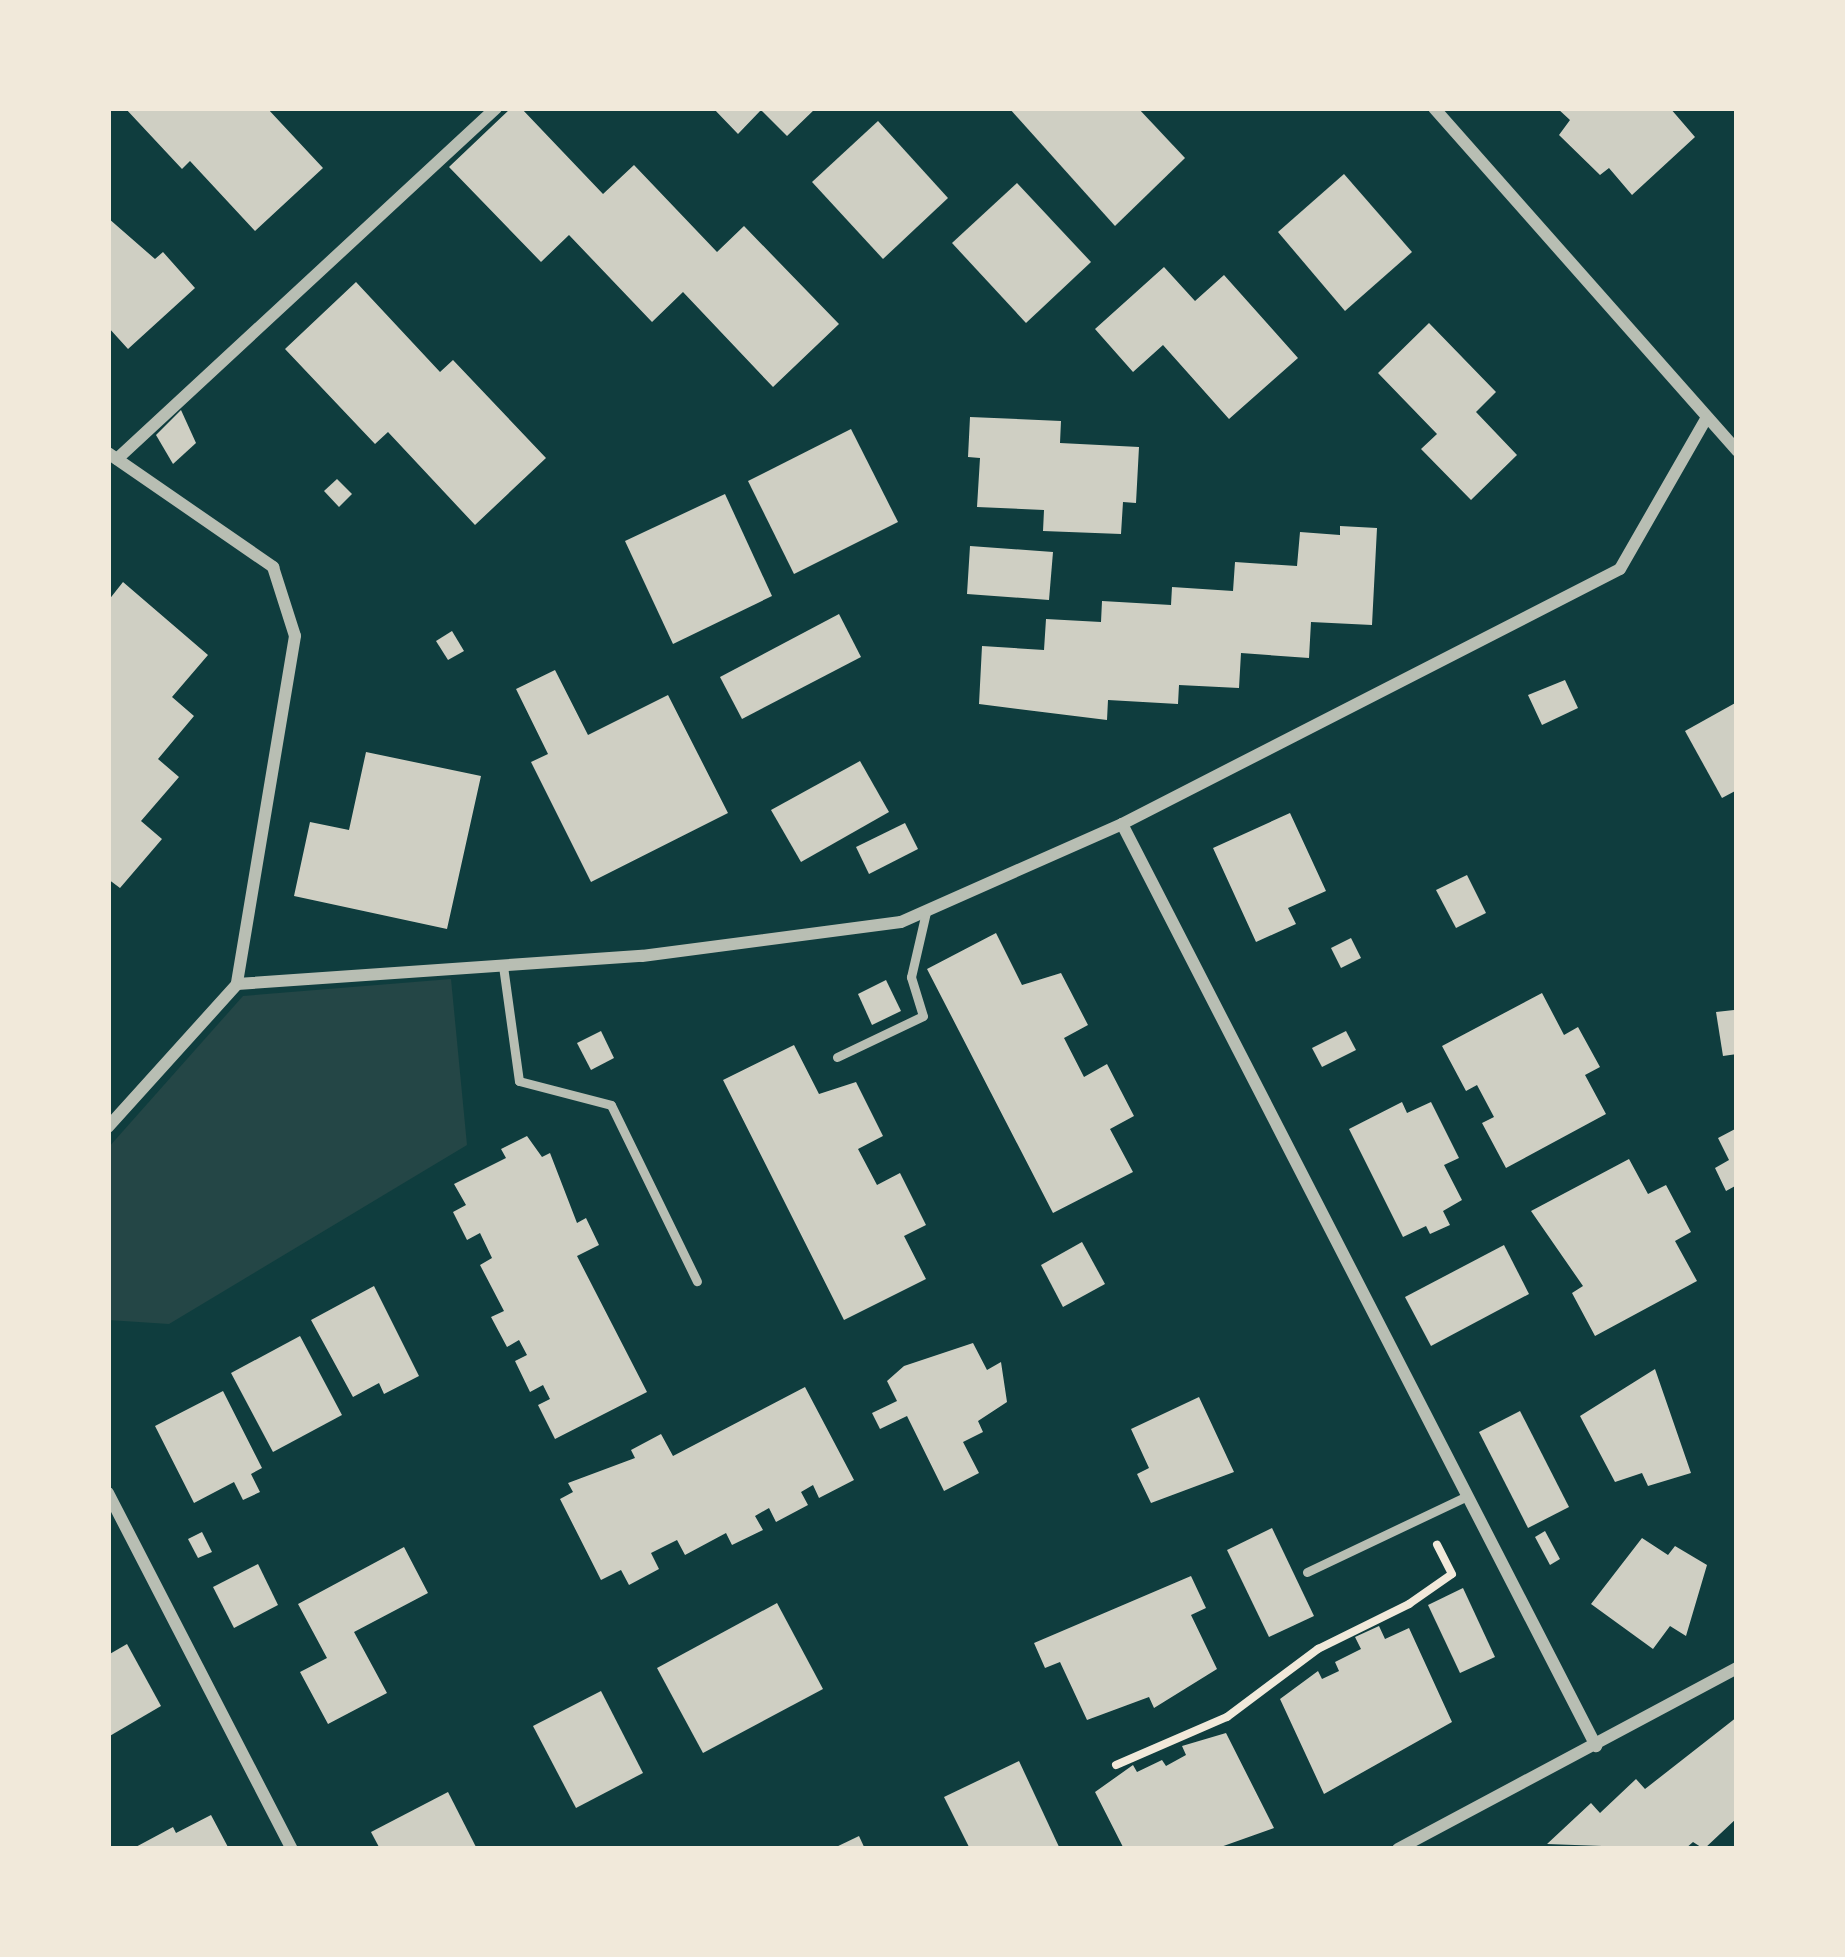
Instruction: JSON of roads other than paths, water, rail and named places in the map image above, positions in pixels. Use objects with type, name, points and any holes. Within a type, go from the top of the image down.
[{"type":"street","points":[[108,1127],[237,985],[296,636],[273,567],[112,456],[496,108]]},
{"type":"street","points":[[1434,108],[1737,451]]},
{"type":"street","points":[[237,985],[676,952],[902,922],[1122,824],[1620,569],[1706,419]]},
{"type":"street","points":[[1122,824],[1596,1746]]},
{"type":"street","points":[[108,1493],[292,1849]]},
{"type":"street","points":[[1398,1849],[1737,1668]]},
{"type":"lane","points":[[837,1057],[923,1016],[910,977],[926,911]]},
{"type":"lane","points":[[503,966],[519,1081],[611,1105],[697,1281]]},
{"type":"lane","points":[[1307,1572],[1466,1496]]}]
